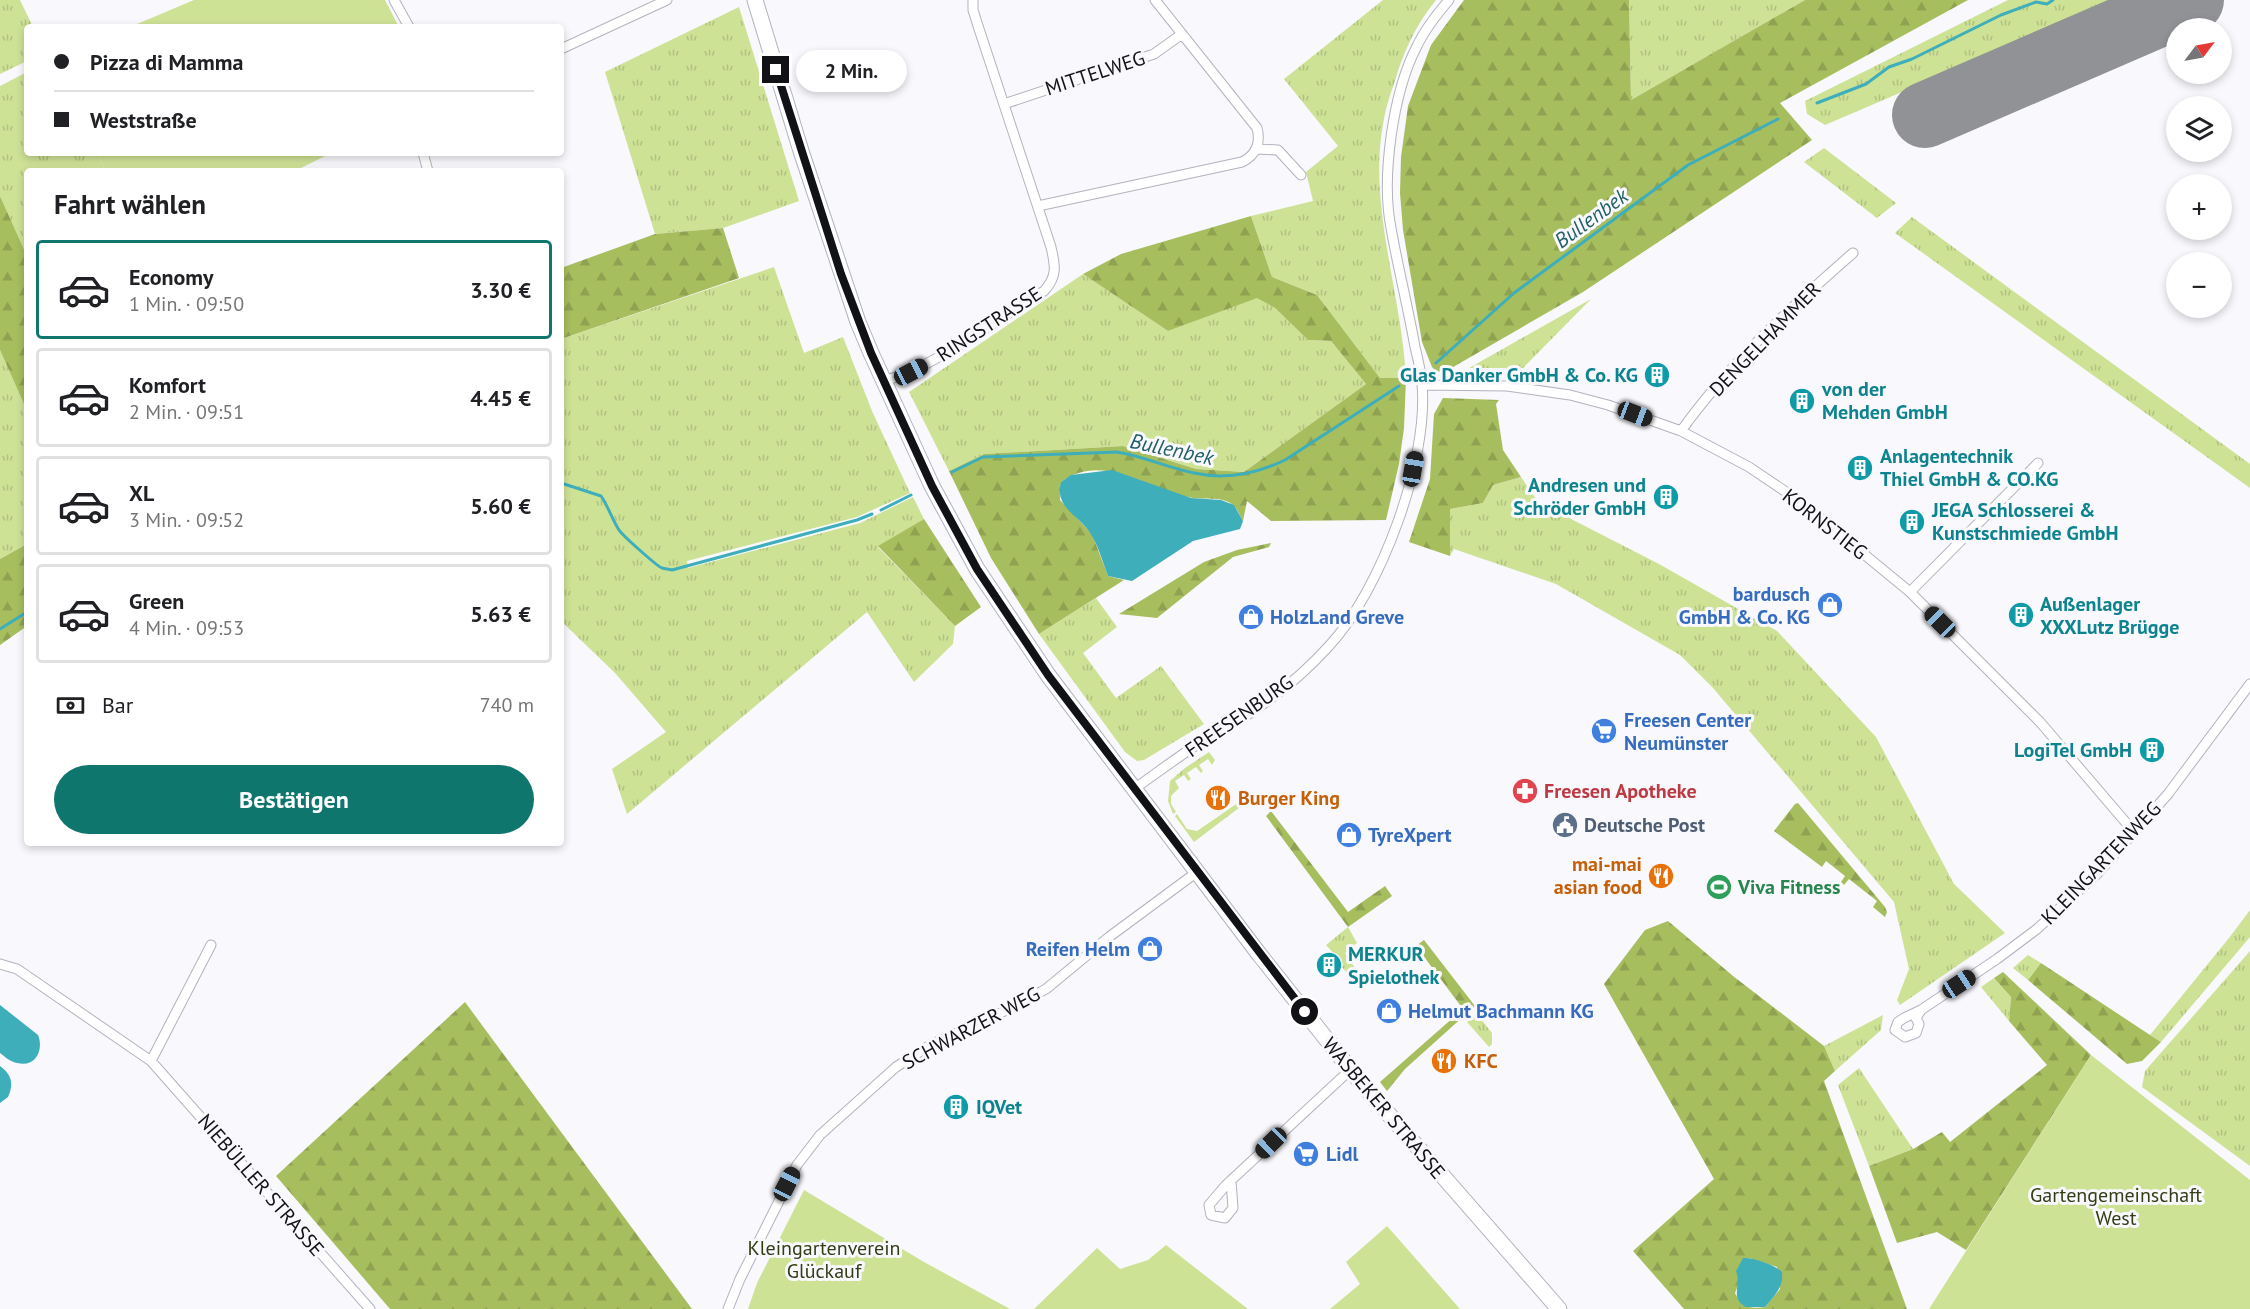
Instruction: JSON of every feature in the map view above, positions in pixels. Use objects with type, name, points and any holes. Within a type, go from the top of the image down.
[{"type":"main road","name":"WASBEKER STRASSE","points":[[755,0],[841,274],[871,353],[932,486],[977,569],[1048,675],[1350,1070],[1559,1309]]},
{"type":"street","points":[[394,0],[407,24]]},
{"type":"street","points":[[564,49],[667,0]]},
{"type":"street","name":"RINGSTRASSE","points":[[884,381],[911,372],[950,351],[1044,291],[1053,282],[1056,268],[1038,206],[973,10],[973,0]]},
{"type":"street","points":[[1038,206],[1242,162],[1257,149],[1259,136],[1257,128],[1155,0]]},
{"type":"street","name":"FREESENBURG","points":[[1134,789],[1206,739],[1258,708],[1330,645],[1354,613],[1377,573],[1395,530],[1413,469],[1420,430],[1422,385],[1390,225],[1388,173],[1400,92],[1416,47],[1449,0]]},
{"type":"street","name":"MITTELWEG","points":[[1004,104],[1154,54],[1182,34]]},
{"type":"street","points":[[1257,149],[1278,150],[1301,175]]},
{"type":"street","name":"DENGELHAMMER","points":[[1681,431],[1750,348],[1798,300],[1853,253]]},
{"type":"street","name":"KORNSTIEG","points":[[1422,385],[1507,386],[1570,395],[1617,408],[1681,431],[1749,467],[1798,500],[1910,592],[2040,722],[2134,832]]},
{"type":"street","points":[[1910,592],[2038,463]]},
{"type":"street","name":"KLEINGARTENWEG","points":[[1921,1010],[2037,929],[2097,874],[2169,794],[2250,684]]},
{"type":"street","name":"SCHWARZER WEG","points":[[728,1309],[740,1279],[797,1165],[820,1135],[896,1067],[932,1044],[987,1020],[1046,989],[1109,937],[1197,872]]},
{"type":"street","points":[[151,1062],[211,945]]},
{"type":"street","name":"NIEBÜLLER STRASSE","points":[[0,964],[17,969],[151,1062],[370,1309]]},
{"type":"street","points":[[1231,1181],[1350,1070]]},
{"type":"green space","points":[[0,0],[20,0],[32,24],[24,24],[24,62],[0,74]]},
{"type":"green space","points":[[194,0],[385,0],[397,24],[137,24]]},
{"type":"green space","points":[[1383,0],[1436,0],[1411,38],[1402,59],[1385,114],[1380,155],[1383,219],[1399,315],[1406,378],[1380,378],[1317,295],[1272,277],[1251,216],[1313,201],[1306,172],[1338,146],[1284,79]]},
{"type":"green space","points":[[1464,0],[1629,0],[1631,100],[1805,0],[1968,0],[1780,103],[1812,140],[1583,292],[1448,370],[1437,372],[1432,367],[1422,342],[1403,230],[1400,193],[1401,157],[1408,106],[1431,45]]},
{"type":"green space","points":[[1629,0],[1805,0],[1631,100]]},
{"type":"green space","points":[[2008,0],[2117,0],[1825,125],[1807,114],[1805,101]]},
{"type":"green space","points":[[739,7],[799,201],[723,228],[655,234],[605,72]]},
{"type":"green space","points":[[24,74],[24,156],[98,156],[104,168],[24,168],[24,249],[0,196],[0,86]]},
{"type":"green space","points":[[1824,148],[1896,203],[1877,218],[1804,162]]},
{"type":"green space","points":[[98,156],[325,156],[301,168],[104,168]]},
{"type":"green space","points":[[0,196],[24,249],[24,404],[0,350]]},
{"type":"green space","points":[[1251,216],[1272,277],[1317,295],[1380,378],[1406,378],[1404,428],[1399,464],[1386,520],[1271,521],[1247,501],[1243,521],[1234,506],[1224,500],[1193,498],[1176,494],[1110,472],[1094,470],[1077,473],[1061,482],[1060,500],[1092,534],[1108,576],[1124,580],[1039,634],[991,558],[949,471],[984,454],[1123,446],[1196,469],[1244,472],[1366,384],[1331,341],[1308,340],[1275,308],[1257,298],[1168,331],[1083,274],[1121,254]]},
{"type":"green space","points":[[1912,217],[2250,464],[2250,488],[1895,233]]},
{"type":"green space","points":[[723,228],[739,278],[564,338],[564,267],[655,234]]},
{"type":"green space","points":[[774,267],[804,353],[843,337],[872,411],[910,493],[857,517],[687,561],[688,568],[860,523],[913,497],[924,519],[878,547],[955,626],[953,644],[914,682],[867,612],[627,814],[612,769],[666,732],[615,673],[564,624],[564,338]]},
{"type":"green space","points":[[1083,274],[1168,331],[1257,297],[1275,308],[1308,340],[1331,341],[1366,384],[1244,472],[1196,469],[1123,446],[984,454],[949,471],[909,392]]},
{"type":"green space","points":[[1591,299],[1523,368],[1469,368]]},
{"type":"green space","points":[[0,350],[24,404],[24,546],[0,559]]},
{"type":"green space","points":[[1443,398],[1499,400],[1496,404],[1503,450],[1521,477],[1493,485],[1483,503],[1450,509],[1450,556],[1409,542],[1430,479],[1434,414]]},
{"type":"green space","points":[[1521,477],[1538,502],[1659,564],[1777,631],[1876,737],[1954,884],[2005,933],[1900,1005],[1897,1000],[1909,969],[1894,902],[1713,688],[1680,655],[1556,584],[1454,549],[1450,556],[1450,509],[1483,503],[1493,485]]},
{"type":"green space","points":[[924,519],[981,607],[955,626],[878,546]]},
{"type":"green space","points":[[1271,543],[1269,547],[1233,557],[1157,618],[1119,614],[1204,562],[1237,550]]},
{"type":"green space","points":[[24,546],[24,628],[0,645],[0,559]]},
{"type":"green space","points":[[1096,598],[1117,627],[1083,653],[1116,698],[1161,666],[1204,724],[1144,760],[1137,761],[1125,752],[1039,634]]},
{"type":"green space","points":[[1209,752],[1215,760],[1212,765],[1208,759],[1199,765],[1203,771],[1201,773],[1196,767],[1187,773],[1191,779],[1188,781],[1184,775],[1175,781],[1179,788],[1171,796],[1171,804],[1176,812],[1173,814],[1168,801],[1170,781]]},
{"type":"green space","points":[[1245,798],[1248,801],[1194,842],[1175,816],[1177,814],[1187,829],[1197,831]]},
{"type":"green space","points":[[1798,803],[1885,907],[1887,912],[1885,917],[1873,907],[1877,901],[1849,879],[1844,885],[1841,882],[1845,876],[1826,861],[1822,867],[1774,831]]},
{"type":"green space","points":[[1271,811],[1348,912],[1385,886],[1392,896],[1348,927],[1266,816]]},
{"type":"green space","points":[[2250,910],[2250,937],[2161,1042],[2150,1035],[2229,938]]},
{"type":"green space","points":[[1668,921],[1733,976],[1824,1046],[1835,1071],[1824,1081],[1907,1309],[1684,1309],[1633,1251],[1714,1179],[1604,984],[1645,930]],"holes":[[[1749,1258],[1777,1267],[1780,1289],[1765,1307],[1755,1308],[1743,1304],[1735,1293]]]},
{"type":"green space","points":[[1348,927],[1357,943],[1345,953],[1355,968],[1347,973],[1341,966],[1343,964],[1326,945]]},
{"type":"green space","points":[[1424,940],[1475,1006],[1405,1069],[1387,1091],[1380,1082],[1463,1009],[1416,946]]},
{"type":"green space","points":[[2250,951],[2250,1166],[2142,1087],[2145,1071]]},
{"type":"green space","points":[[2028,955],[2041,963],[2028,980],[2013,968]]},
{"type":"green space","points":[[2041,963],[2161,1042],[2142,1061],[2127,1064],[2028,980]]},
{"type":"green space","points":[[2003,972],[2091,1055],[1966,1250],[1937,1232],[1897,1243],[1869,1166],[1913,1149],[1942,1132],[1950,1142],[2047,1065],[2009,1021],[2011,997],[1994,978]]},
{"type":"green space","points":[[1994,978],[2011,997],[2009,1021],[1981,987]]},
{"type":"green space","points":[[465,1002],[692,1309],[390,1309],[276,1176]]},
{"type":"green space","points":[[1477,1014],[1492,1033],[1492,1044],[1489,1047],[1467,1022]]},
{"type":"green space","points":[[1883,1015],[1881,1030],[1835,1071],[1824,1046]]},
{"type":"green space","name":"Gartengemeinschaft West","points":[[2091,1055],[2250,1180],[2250,1309],[1929,1309]]},
{"type":"green space","points":[[1859,1068],[1913,1149],[1869,1166],[1838,1085]]},
{"type":"green space","name":"Kleingartenverein Glückauf","points":[[804,1190],[924,1262],[1010,1309],[748,1309],[757,1283]]},
{"type":"green space","points":[[1387,1226],[1460,1309],[1330,1309],[1360,1284],[1346,1262]]},
{"type":"green space","points":[[1166,1245],[1248,1309],[1034,1309],[1097,1248],[1120,1269],[1148,1260]]},
{"type":"water","points":[[1112,470],[1191,498],[1221,500],[1234,505],[1243,521],[1240,529],[1193,541],[1132,581],[1108,576],[1092,536],[1065,506],[1060,491],[1061,482],[1071,475]]},
{"type":"water","points":[[0,1005],[38,1035],[39,1051],[34,1060],[29,1063],[15,1062],[0,1053]]},
{"type":"water","points":[[0,1066],[9,1076],[11,1088],[8,1097],[0,1103]]},
{"type":"water","points":[[1743,1258],[1764,1262],[1782,1272],[1780,1287],[1765,1307],[1746,1307],[1738,1300],[1736,1271]]},
{"type":"waterway","name":"Bullenbek","points":[[1817,103],[1866,84],[1889,67],[1912,59],[2001,15],[2036,2],[2047,4],[2053,0]]},
{"type":"waterway","name":"Bullenbek","points":[[1436,363],[1514,293],[1688,165],[1778,119]]},
{"type":"waterway","name":"Bullenbek","points":[[952,472],[983,457],[1117,452],[1206,475],[1229,476],[1252,472],[1285,460],[1399,386]]},
{"type":"waterway","name":"Bullenbek","points":[[564,484],[601,496],[622,533],[659,566],[672,570],[872,514]]},
{"type":"waterway","name":"Bullenbek","points":[[881,510],[911,495]]},
{"type":"waterway","name":"Bullenbek","points":[[0,629],[24,614]]},
{"type":"runway","points":[[1925,115],[2191,0]]},
{"type":"place","name":"Glas Danker GmbH & Co. KG","points":[[1657,375]]},
{"type":"place","name":"von der Mehden GmbH","points":[[1802,401]]},
{"type":"place","name":"Anlagentechnik Thiel GmbH & CO.KG","points":[[1860,468]]},
{"type":"place","name":"Andresen und Schröder GmbH","points":[[1666,497]]},
{"type":"place","name":"JEGA Schlosserei & Kunstschmiede GmbH","points":[[1912,522]]},
{"type":"place","name":"bardusch GmbH & Co. KG","points":[[1830,605]]},
{"type":"place","name":"Außenlager XXXLutz Brügge","points":[[2021,615]]},
{"type":"place","name":"HolzLand Greve","points":[[1251,617]]},
{"type":"place","name":"Freesen Center Neumünster","points":[[1604,731]]},
{"type":"place","name":"LogiTel GmbH","points":[[2152,750]]},
{"type":"place","name":"Freesen Apotheke","points":[[1525,791]]},
{"type":"place","name":"Burger King","points":[[1218,798]]},
{"type":"place","name":"Deutsche Post","points":[[1565,825]]},
{"type":"place","name":"TyreXpert","points":[[1349,835]]},
{"type":"place","name":"mai-mai asian food","points":[[1661,876]]},
{"type":"place","name":"Viva Fitness","points":[[1719,887]]},
{"type":"place","name":"Reifen Helm","points":[[1150,949]]},
{"type":"place","name":"MERKUR Spielothek","points":[[1329,965]]},
{"type":"place","name":"Helmut Bachmann KG","points":[[1389,1011]]},
{"type":"place","name":"KFC","points":[[1444,1061]]},
{"type":"place","name":"IQVet","points":[[956,1107]]},
{"type":"place","name":"Lidl","points":[[1306,1154]]},
{"type":"route","points":[[776,70],[858,322],[932,486],[977,569],[1048,675],[1305,1012]]}]
